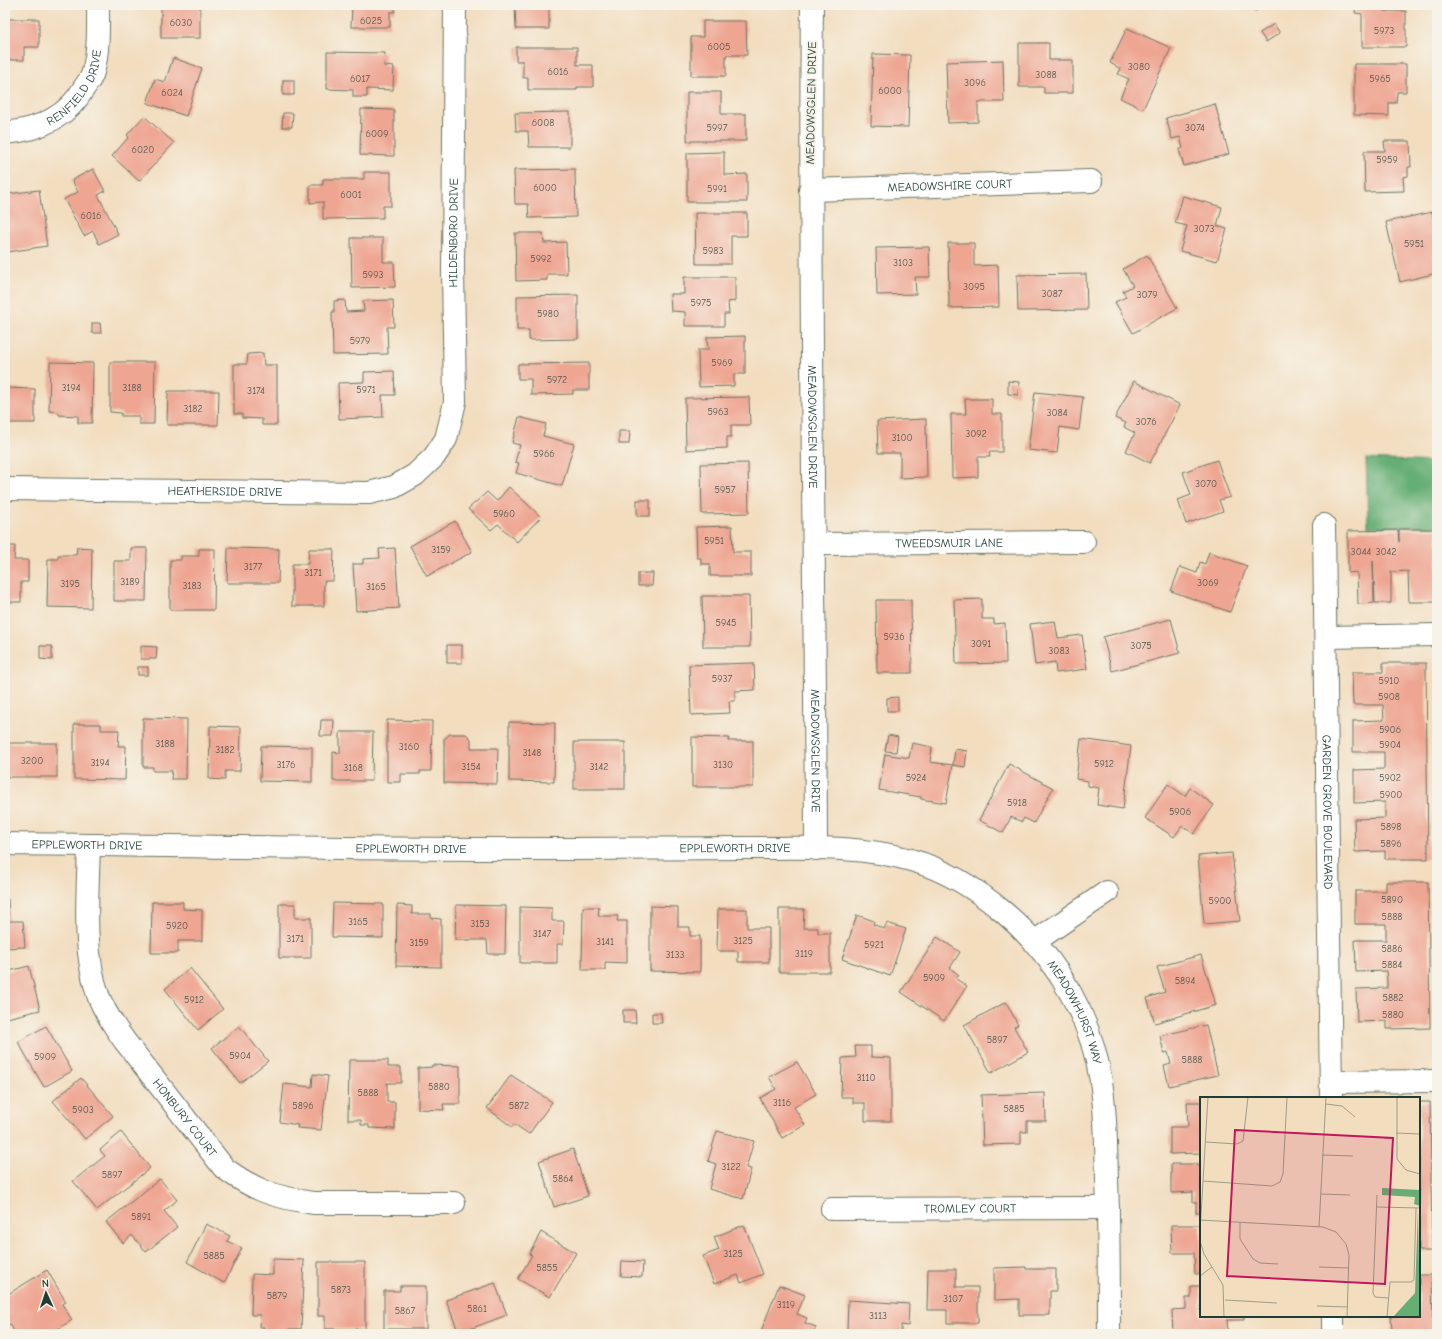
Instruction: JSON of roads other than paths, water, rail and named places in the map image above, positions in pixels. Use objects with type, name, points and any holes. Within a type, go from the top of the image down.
[{"type":"street","name":"RENFIELD DRIVE","points":[[5,133],[24,132],[44,125],[65,112],[80,96],[93,74],[97,53],[98,5]]},
{"type":"street","name":"HILDENBORO DRIVE","points":[[434,457],[446,439],[455,402],[453,269],[455,5]]},
{"type":"street","name":"MEADOWSGLEN DRIVE","points":[[812,5],[810,190],[815,544],[816,849]]},
{"type":"street","name":"MEADOWSHIRE COURT","points":[[810,190],[1091,181]]},
{"type":"street","name":"HEATHERSIDE DRIVE","points":[[5,490],[369,492],[394,487],[415,475],[434,457]]},
{"type":"street","name":"GARDEN GROVE BOULEVARD","points":[[1324,525],[1331,1090]]},
{"type":"street","name":"TWEEDSMUIR LANE","points":[[815,544],[1084,542]]},
{"type":"street","points":[[1326,637],[1437,635]]},
{"type":"street","name":"EPPLEWORTH DRIVE","points":[[5,844],[549,849],[816,849]]},
{"type":"street","name":"HONBURY COURT","points":[[89,845],[88,944],[98,995],[110,1019],[124,1040],[224,1168],[244,1182],[265,1193],[289,1200],[313,1203],[454,1203]]},
{"type":"street","name":"MEADOWHURST WAY","points":[[816,849],[850,850],[914,861],[972,888],[1002,912],[1034,942],[1047,956],[1070,990],[1095,1046],[1103,1085],[1108,1208],[1110,1334]]},
{"type":"street","points":[[1034,942],[1107,892]]},
{"type":"street","points":[[1331,1090],[1437,1081]]},
{"type":"street","name":"TROMLEY COURT","points":[[832,1209],[1108,1208]]},
{"type":"street","points":[[1333,1317],[1333,1334]]}]
